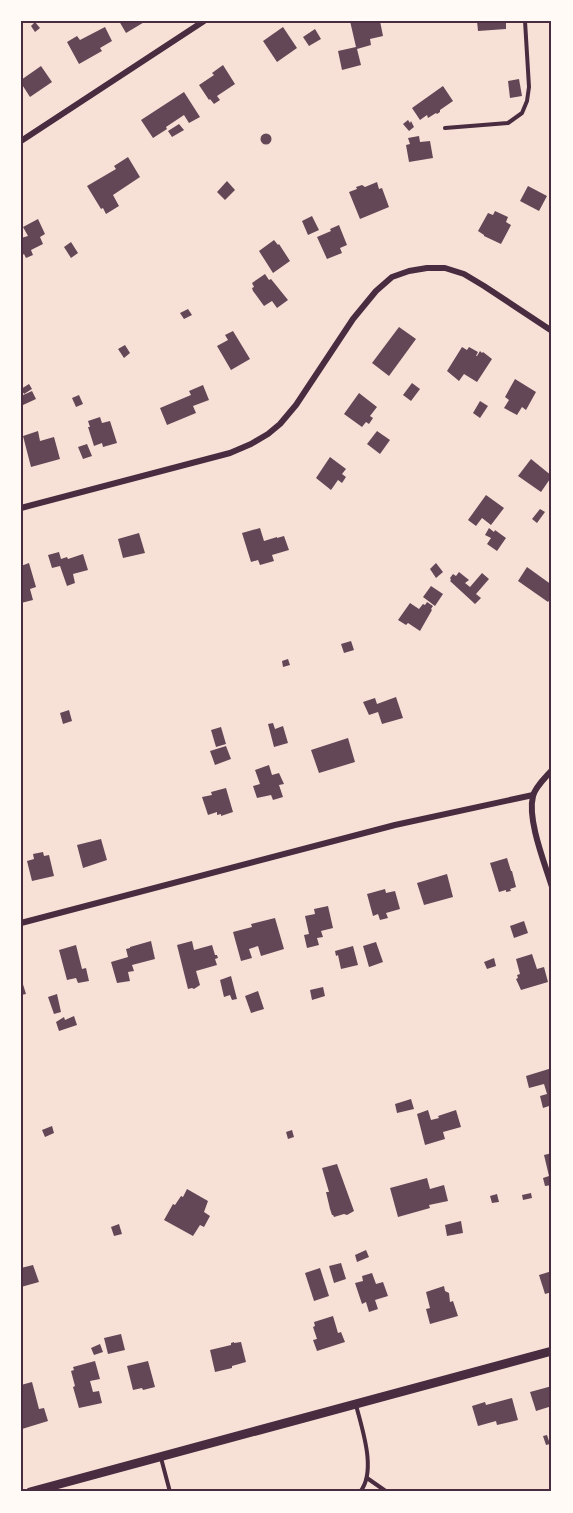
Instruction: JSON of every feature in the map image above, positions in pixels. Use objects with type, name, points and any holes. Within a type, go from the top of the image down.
[{"type":"street","points":[[21,141],[204,21]]},
{"type":"street","points":[[21,508],[230,453],[268,434],[296,405],[353,319],[376,291],[392,277],[409,271],[445,268],[464,274],[552,331]]},
{"type":"street","points":[[552,770],[533,795],[532,812],[552,887]]},
{"type":"street","points":[[21,923],[395,825],[533,795]]},
{"type":"street","points":[[30,1492],[552,1351]]},
{"type":"lane","points":[[445,128],[508,123],[522,113],[529,87],[525,21]]},
{"type":"lane","points":[[356,1405],[369,1463],[367,1478],[360,1492]]},
{"type":"lane","points":[[160,1456],[170,1492]]},
{"type":"lane","points":[[367,1478],[387,1492]]},
{"type":"building","points":[[119,21],[146,21],[126,33]]},
{"type":"building","points":[[350,21],[380,21],[383,36],[370,39],[371,45],[357,49],[361,65],[342,70],[338,51],[356,47]]},
{"type":"building","points":[[477,21],[506,21],[506,29],[478,31]]},
{"type":"building","points":[[35,22],[40,28],[35,32],[31,26]]},
{"type":"building","points":[[105,27],[112,41],[100,48],[102,51],[79,64],[67,42],[77,36],[80,40]]},
{"type":"building","points":[[283,27],[297,48],[277,62],[263,41]]},
{"type":"building","points":[[315,29],[321,39],[309,46],[303,37]]},
{"type":"building","points":[[223,65],[235,84],[217,96],[220,100],[214,104],[199,85],[214,75],[212,73]]},
{"type":"building","points":[[41,66],[52,82],[30,97],[21,80]]},
{"type":"building","points":[[519,79],[522,96],[510,98],[508,81]]},
{"type":"building","points":[[443,86],[453,101],[437,114],[428,118],[427,115],[420,120],[412,108]]},
{"type":"building","points":[[184,92],[200,117],[189,123],[184,115],[153,138],[141,120]]},
{"type":"building","points":[[408,120],[414,127],[409,131],[403,124]]},
{"type":"building","points":[[179,124],[184,130],[172,137],[168,131]]},
{"type":"building","points":[[266,134],[270,135],[270,143],[266,144],[262,143],[261,139],[262,135]]},
{"type":"building","points":[[419,136],[420,142],[430,141],[433,158],[409,162],[406,145],[410,144],[408,138]]},
{"type":"building","points":[[128,157],[140,177],[113,195],[119,206],[106,214],[87,186],[116,169],[114,166]]},
{"type":"building","points":[[227,181],[235,190],[225,200],[217,192]]},
{"type":"building","points":[[377,182],[379,189],[382,188],[389,207],[360,219],[349,192],[357,189],[356,187],[362,185],[365,187]]},
{"type":"building","points":[[528,186],[547,196],[539,211],[520,201]]},
{"type":"building","points":[[495,211],[508,217],[506,222],[511,225],[501,244],[478,231],[488,213],[493,215]]},
{"type":"building","points":[[312,216],[319,230],[308,235],[302,221]]},
{"type":"building","points":[[38,219],[45,234],[40,237],[43,244],[31,250],[33,255],[26,258],[24,254],[21,256],[21,238],[28,236],[23,227]]},
{"type":"building","points":[[339,225],[347,245],[340,248],[342,253],[327,259],[317,237]]},
{"type":"building","points":[[274,240],[290,261],[273,273],[259,251]]},
{"type":"building","points":[[71,242],[78,253],[71,258],[64,247]]},
{"type":"building","points":[[265,274],[288,300],[277,308],[272,301],[264,306],[253,291],[252,283]]},
{"type":"building","points":[[188,309],[192,315],[184,319],[180,313]]},
{"type":"building","points":[[399,327],[416,339],[389,376],[372,363]]},
{"type":"building","points":[[233,331],[250,359],[231,370],[217,346],[228,340],[225,335]]},
{"type":"building","points":[[125,345],[130,353],[124,358],[118,349]]},
{"type":"building","points":[[462,347],[467,350],[469,347],[478,352],[476,356],[480,351],[483,352],[492,359],[477,382],[464,374],[459,381],[447,371]]},
{"type":"building","points":[[515,379],[536,392],[526,410],[522,407],[517,415],[504,408],[509,400],[505,397]]},
{"type":"building","points":[[412,383],[420,389],[411,401],[403,395]]},
{"type":"building","points":[[29,384],[32,389],[24,394],[21,389]]},
{"type":"building","points":[[203,385],[209,400],[193,406],[196,413],[167,425],[160,408],[191,395],[189,391]]},
{"type":"building","points":[[32,391],[36,399],[23,405],[21,396]]},
{"type":"building","points":[[359,393],[377,407],[370,416],[373,418],[369,424],[366,422],[362,427],[344,414]]},
{"type":"building","points":[[79,395],[83,404],[76,407],[72,398]]},
{"type":"building","points":[[480,401],[488,406],[480,418],[473,413]]},
{"type":"building","points":[[100,417],[102,423],[110,421],[117,443],[103,447],[102,443],[94,446],[88,421]]},
{"type":"building","points":[[38,431],[40,441],[54,437],[60,459],[31,467],[23,436]]},
{"type":"building","points":[[377,431],[390,440],[380,454],[367,444]]},
{"type":"building","points":[[87,444],[92,456],[83,459],[78,447]]},
{"type":"building","points":[[330,457],[346,469],[342,474],[346,477],[342,483],[338,480],[331,490],[316,478]]},
{"type":"building","points":[[531,459],[552,476],[541,492],[518,476]]},
{"type":"building","points":[[486,495],[504,508],[491,525],[482,518],[476,526],[468,520]]},
{"type":"building","points":[[540,509],[545,512],[537,523],[532,519]]},
{"type":"building","points":[[260,528],[264,541],[284,536],[289,550],[272,555],[274,561],[260,565],[258,560],[251,562],[242,533]]},
{"type":"building","points":[[489,528],[506,538],[497,551],[487,544],[491,538],[485,535]]},
{"type":"building","points":[[139,533],[145,553],[123,558],[118,539]]},
{"type":"building","points":[[59,552],[61,559],[83,554],[88,570],[73,574],[75,583],[67,586],[60,566],[52,568],[48,555]]},
{"type":"building","points":[[29,563],[36,587],[30,589],[33,600],[21,603],[21,566]]},
{"type":"building","points":[[436,563],[443,572],[436,578],[430,569]]},
{"type":"building","points":[[527,567],[552,585],[552,596],[548,602],[518,581]]},
{"type":"building","points":[[459,572],[469,580],[465,583],[470,587],[482,573],[489,579],[476,594],[481,598],[475,604],[450,581],[453,574],[456,576]]},
{"type":"building","points":[[431,586],[443,594],[435,606],[423,597]]},
{"type":"building","points":[[427,602],[433,606],[420,631],[398,620],[410,603],[419,609]]},
{"type":"building","points":[[351,641],[354,650],[344,653],[341,644]]},
{"type":"building","points":[[288,659],[290,665],[283,667],[282,661]]},
{"type":"building","points":[[396,697],[403,718],[382,724],[378,712],[369,715],[363,702],[375,698],[377,704]]},
{"type":"building","points":[[69,710],[72,721],[63,724],[60,713]]},
{"type":"building","points":[[273,723],[275,729],[283,726],[288,743],[274,747],[268,724]]},
{"type":"building","points":[[221,727],[226,744],[216,747],[211,730]]},
{"type":"building","points":[[348,738],[355,762],[319,773],[311,750]]},
{"type":"building","points":[[226,746],[231,759],[215,765],[210,751]]},
{"type":"building","points":[[269,765],[272,775],[279,773],[284,784],[279,785],[283,797],[273,800],[271,795],[257,798],[253,786],[260,784],[255,770]]},
{"type":"building","points":[[226,788],[233,812],[221,816],[221,814],[217,815],[217,812],[208,815],[202,797]]},
{"type":"building","points":[[101,839],[107,860],[83,868],[77,845]]},
{"type":"building","points":[[43,852],[44,856],[49,855],[54,876],[32,881],[27,861],[34,859],[33,854]]},
{"type":"building","points":[[507,858],[516,887],[510,889],[511,891],[499,892],[490,863]]},
{"type":"building","points":[[447,874],[453,897],[424,905],[417,883]]},
{"type":"building","points":[[385,889],[386,893],[395,891],[400,909],[386,913],[388,918],[380,920],[378,914],[373,916],[367,894]]},
{"type":"building","points":[[328,906],[333,928],[321,931],[323,937],[317,938],[319,945],[307,948],[304,935],[309,934],[305,916],[315,914],[314,909]]},
{"type":"building","points":[[275,918],[284,949],[261,956],[258,946],[249,949],[252,958],[241,961],[233,932],[252,927],[251,924]]},
{"type":"building","points":[[524,921],[528,933],[514,938],[510,926]]},
{"type":"building","points":[[151,941],[155,959],[132,965],[134,971],[128,972],[130,981],[117,983],[111,962],[128,957],[126,949]]},
{"type":"building","points":[[192,941],[194,950],[212,945],[218,958],[215,959],[217,965],[196,971],[200,985],[194,989],[188,989],[177,945]]},
{"type":"building","points":[[376,942],[383,962],[369,967],[363,946]]},
{"type":"building","points":[[76,945],[82,969],[86,968],[89,981],[78,983],[76,978],[67,980],[59,950]]},
{"type":"building","points":[[353,946],[358,965],[341,969],[335,951]]},
{"type":"building","points":[[532,954],[537,969],[544,967],[548,982],[521,990],[516,979],[520,974],[516,959]]},
{"type":"building","points":[[494,958],[496,966],[487,969],[484,962]]},
{"type":"building","points":[[231,976],[237,999],[232,1000],[230,995],[224,997],[220,980]]},
{"type":"building","points":[[21,978],[26,994],[21,995]]},
{"type":"building","points":[[323,987],[325,996],[312,1000],[310,990]]},
{"type":"building","points":[[258,991],[264,1009],[251,1013],[245,996]]},
{"type":"building","points":[[57,994],[61,1012],[54,1014],[48,997]]},
{"type":"building","points":[[74,1016],[77,1025],[59,1031],[56,1022],[64,1017],[65,1020]]},
{"type":"building","points":[[552,1068],[552,1105],[543,1108],[540,1096],[547,1094],[544,1084],[529,1088],[526,1076]]},
{"type":"building","points":[[411,1099],[414,1109],[397,1113],[395,1104]]},
{"type":"building","points":[[428,1110],[431,1120],[456,1110],[461,1127],[443,1132],[445,1139],[425,1145],[417,1114]]},
{"type":"building","points":[[52,1126],[54,1133],[45,1137],[42,1130]]},
{"type":"building","points":[[292,1130],[294,1137],[288,1139],[286,1132]]},
{"type":"building","points":[[552,1153],[552,1185],[545,1186],[543,1178],[549,1176],[544,1155]]},
{"type":"building","points":[[337,1164],[354,1211],[347,1215],[334,1217],[330,1209],[326,1192],[329,1192],[322,1168]]},
{"type":"building","points":[[427,1178],[430,1189],[444,1185],[448,1201],[429,1205],[430,1208],[398,1217],[390,1188]]},
{"type":"building","points":[[187,1189],[208,1201],[204,1212],[210,1216],[204,1227],[200,1225],[193,1236],[164,1220],[173,1204],[175,1205],[181,1196],[183,1197]]},
{"type":"building","points":[[531,1193],[532,1198],[523,1200],[522,1195]]},
{"type":"building","points":[[497,1194],[499,1202],[492,1203],[490,1196]]},
{"type":"building","points":[[461,1221],[463,1233],[447,1236],[445,1225]]},
{"type":"building","points":[[119,1224],[122,1234],[114,1236],[111,1227]]},
{"type":"building","points":[[366,1250],[369,1257],[357,1262],[355,1255]]},
{"type":"building","points":[[341,1263],[346,1279],[334,1283],[329,1266]]},
{"type":"building","points":[[33,1265],[39,1282],[21,1287],[21,1268]]},
{"type":"building","points":[[320,1268],[329,1296],[314,1301],[305,1273]]},
{"type":"building","points":[[552,1271],[552,1292],[545,1294],[539,1275]]},
{"type":"building","points":[[372,1273],[376,1284],[383,1282],[388,1296],[375,1300],[378,1309],[369,1312],[366,1302],[362,1304],[355,1283],[363,1281],[362,1276]]},
{"type":"building","points":[[444,1286],[445,1291],[449,1293],[450,1302],[453,1301],[458,1316],[430,1324],[426,1309],[430,1308],[426,1292]]},
{"type":"building","points":[[333,1316],[338,1333],[341,1332],[345,1342],[317,1351],[313,1340],[317,1339],[313,1327],[314,1322]]},
{"type":"building","points":[[121,1334],[125,1350],[108,1354],[104,1338]]},
{"type":"building","points":[[234,1342],[241,1342],[246,1362],[215,1372],[210,1350],[231,1345]]},
{"type":"building","points":[[100,1344],[103,1352],[94,1355],[91,1348]]},
{"type":"building","points":[[95,1361],[100,1379],[90,1381],[93,1392],[99,1391],[102,1403],[79,1408],[71,1371],[74,1370],[73,1367]]},
{"type":"building","points":[[148,1361],[155,1387],[133,1390],[127,1366]]},
{"type":"building","points":[[32,1382],[39,1409],[44,1408],[48,1421],[22,1429],[21,1385]]},
{"type":"building","points":[[552,1386],[552,1406],[536,1411],[530,1392]]},
{"type":"building","points":[[512,1398],[518,1420],[497,1425],[496,1421],[478,1426],[472,1406]]},
{"type":"building","points":[[547,1435],[550,1444],[546,1445],[543,1436]]}]
